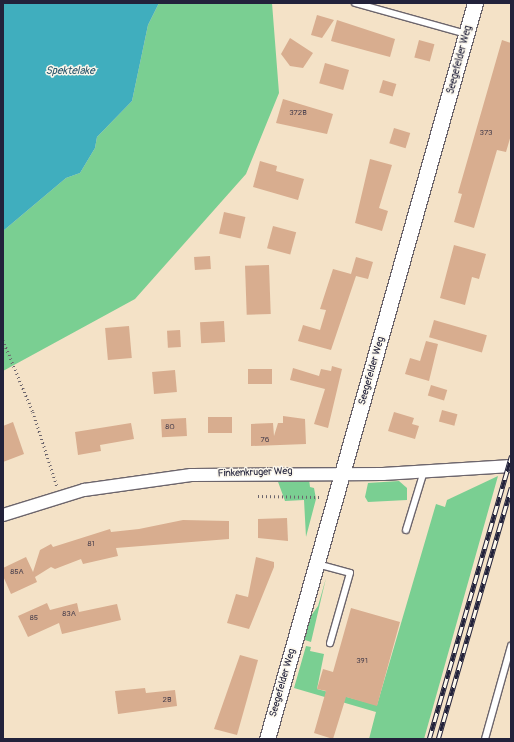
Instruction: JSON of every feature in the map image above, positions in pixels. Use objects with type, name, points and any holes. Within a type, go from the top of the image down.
[{"type":"street","name":"Seegefelder Weg","points":[[267,739],[475,3]]},
{"type":"street","name":"Finkenkruger Weg","points":[[3,514],[60,496],[191,475],[424,471],[511,466]]},
{"type":"lane","points":[[355,3],[467,35]]},
{"type":"lane","points":[[406,530],[424,471]]},
{"type":"lane","points":[[317,564],[350,573],[330,643]]},
{"type":"lane","points":[[485,739],[511,646]]},
{"type":"path","points":[[3,340],[33,412],[60,496]]},
{"type":"path","points":[[258,496],[319,496]]},
{"type":"green space","points":[[159,3],[272,3],[279,93],[246,174],[135,299],[3,371],[3,231],[66,178],[80,173],[95,148],[97,137],[132,101],[148,25]]},
{"type":"green space","points":[[498,476],[424,739],[369,739],[376,712],[294,688],[306,646],[311,647],[310,651],[324,654],[317,689],[377,705],[436,504],[445,507],[447,500]]},
{"type":"green space","points":[[277,479],[309,479],[310,487],[314,488],[316,499],[306,537],[304,500],[285,501]]},
{"type":"green space","points":[[399,481],[407,488],[407,500],[368,502],[365,497],[368,483]]},
{"type":"green space","points":[[326,578],[311,642],[302,639],[308,620],[318,606]]},
{"type":"water","name":"Spektelake","points":[[3,3],[159,3],[148,25],[132,101],[97,137],[95,148],[80,173],[66,178],[3,231]]},
{"type":"building","points":[[317,15],[334,20],[322,38],[311,35]]},
{"type":"building","points":[[337,20],[395,39],[390,57],[331,41]]},
{"type":"building","points":[[290,38],[313,53],[303,68],[290,66],[281,54]]},
{"type":"building","points":[[419,40],[434,44],[430,62],[414,57]]},
{"type":"building","points":[[502,40],[511,43],[511,135],[506,152],[497,150],[474,228],[454,222],[462,194],[458,193]]},
{"type":"building","points":[[325,63],[349,70],[343,90],[319,83]]},
{"type":"building","points":[[383,80],[396,84],[393,97],[379,92]]},
{"type":"building","points":[[283,99],[333,114],[327,134],[276,123]]},
{"type":"building","points":[[394,128],[410,133],[406,148],[389,143]]},
{"type":"building","points":[[370,159],[392,165],[379,208],[388,211],[382,231],[355,223]]},
{"type":"building","points":[[260,161],[277,166],[276,171],[304,179],[298,200],[253,187]]},
{"type":"building","points":[[224,212],[245,217],[240,238],[219,233]]},
{"type":"building","points":[[273,226],[296,232],[290,254],[267,248]]},
{"type":"building","points":[[454,245],[486,254],[479,279],[472,277],[465,305],[440,298]]},
{"type":"building","points":[[210,256],[211,269],[195,270],[194,257]]},
{"type":"building","points":[[356,257],[373,262],[368,279],[356,276],[331,350],[298,341],[303,325],[320,330],[326,310],[320,309],[333,269],[351,274]]},
{"type":"building","points":[[269,265],[271,314],[247,315],[245,266]]},
{"type":"building","points":[[434,320],[487,335],[482,352],[429,337]]},
{"type":"building","points":[[224,321],[225,342],[201,343],[200,322]]},
{"type":"building","points":[[129,326],[132,358],[108,360],[105,328]]},
{"type":"building","points":[[180,330],[181,347],[168,348],[167,331]]},
{"type":"building","points":[[426,341],[438,344],[429,381],[405,374],[410,358],[420,361]]},
{"type":"building","points":[[332,366],[342,369],[328,428],[314,424],[325,389],[290,380],[293,368],[319,376],[321,369],[331,371]]},
{"type":"building","points":[[248,369],[272,369],[272,384],[248,384]]},
{"type":"building","points":[[175,370],[177,392],[154,394],[152,372]]},
{"type":"building","points":[[431,385],[447,390],[444,400],[428,396]]},
{"type":"building","points":[[442,410],[457,414],[454,426],[439,422]]},
{"type":"building","points":[[394,412],[414,418],[412,424],[419,426],[415,439],[388,431]]},
{"type":"building","points":[[283,416],[305,419],[306,444],[251,446],[251,424],[273,423],[274,436],[278,423],[283,423]]},
{"type":"building","points":[[208,417],[232,417],[232,433],[208,433]]},
{"type":"building","points":[[186,418],[187,436],[162,437],[161,419]]},
{"type":"building","points":[[13,422],[24,454],[3,462],[3,426]]},
{"type":"building","points":[[131,423],[134,439],[100,445],[101,451],[78,455],[75,432]]},
{"type":"building","points":[[287,518],[288,541],[258,538],[258,519]]},
{"type":"building","points":[[183,520],[229,521],[229,539],[116,548],[118,556],[83,564],[81,559],[55,569],[51,567],[35,577],[37,582],[11,594],[3,576],[3,568],[26,557],[33,572],[40,550],[51,544],[53,547],[110,529],[111,532],[139,529]]},
{"type":"building","points":[[256,557],[274,562],[274,567],[249,629],[227,623],[236,594],[248,597]]},
{"type":"building","points":[[47,603],[50,610],[77,603],[79,612],[117,604],[121,620],[62,634],[59,623],[28,637],[18,616]]},
{"type":"building","points":[[351,608],[400,622],[377,706],[346,697],[333,739],[314,733],[326,691],[317,689],[323,669],[333,672]]},
{"type":"building","points":[[240,655],[258,660],[237,735],[214,729]]},
{"type":"building","points":[[145,688],[146,693],[175,690],[177,706],[118,714],[115,691]]},
{"type":"railway","points":[[429,739],[511,456]]},
{"type":"railway","points":[[438,739],[511,487]]}]
